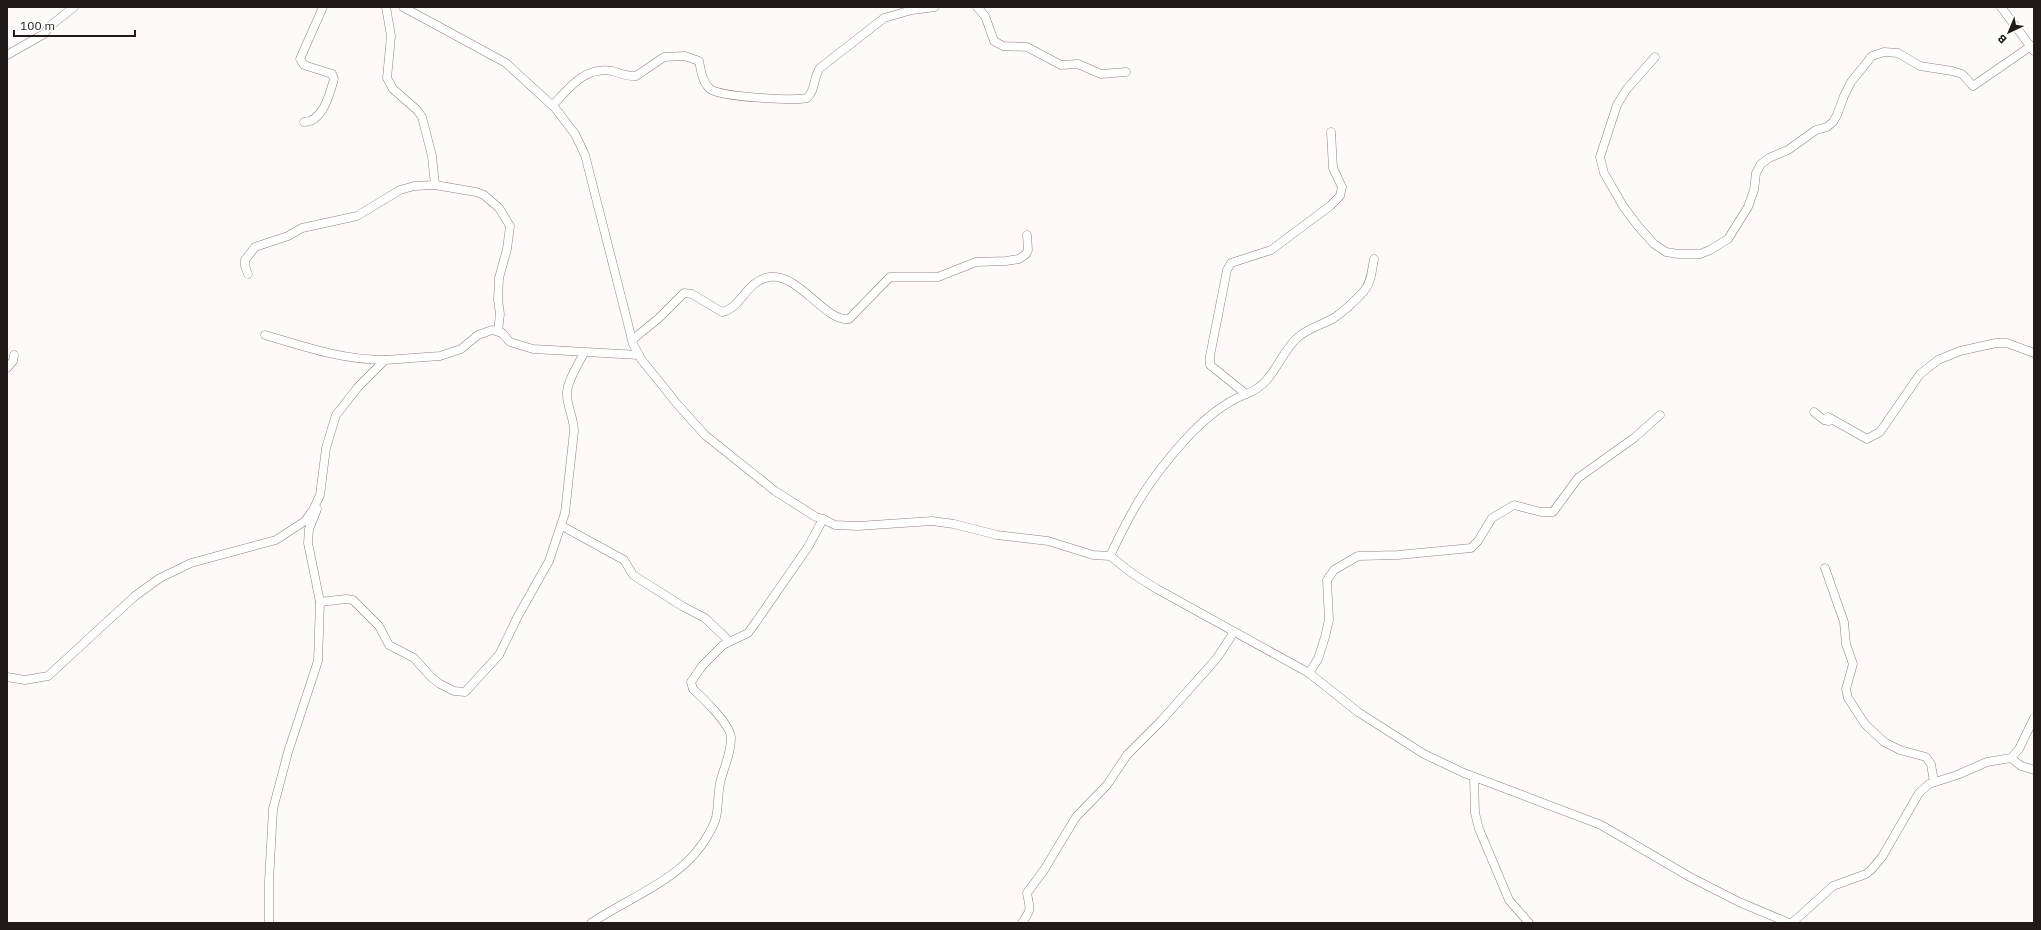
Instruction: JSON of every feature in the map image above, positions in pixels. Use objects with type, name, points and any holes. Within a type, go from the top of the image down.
[{"type":"street","points":[[7,55],[44,34],[50,26],[74,7]]},
{"type":"street","points":[[304,122],[314,120],[320,114],[334,78],[332,74],[304,65],[300,59],[323,7]]},
{"type":"street","points":[[386,7],[391,36],[387,78],[393,89],[417,110],[422,117],[432,156],[435,185]]},
{"type":"street","points":[[403,7],[506,64],[553,105],[575,134],[585,155],[632,340],[639,355],[678,405],[705,435],[775,491],[816,517],[824,519],[835,525],[858,526],[914,521],[954,524],[997,534],[1048,541],[1093,555],[1110,556],[1133,574],[1157,589],[1309,673],[1358,712],[1424,754],[1474,777],[1601,825],[1690,877],[1739,902],[1789,923]]},
{"type":"street","points":[[553,105],[573,84],[595,70],[613,71],[630,77],[636,76],[664,57],[685,56],[699,60],[705,82],[715,91],[722,94],[755,97],[807,98],[813,91],[815,77],[820,68],[878,22],[912,10],[935,7]]},
{"type":"street","points":[[977,7],[985,16],[994,41],[1003,46],[1027,47],[1061,65],[1078,64],[1101,74],[1126,72]]},
{"type":"street","points":[[1655,56],[1626,90],[1617,105],[1600,157],[1604,173],[1623,206],[1654,244],[1666,252],[1700,254],[1722,244],[1732,234],[1748,207],[1754,190],[1756,173],[1761,164],[1769,158],[1788,150],[1816,130],[1827,127],[1833,122],[1838,115],[1844,96],[1851,82],[1872,56],[1884,52],[1898,52],[1920,66],[1962,74],[1973,86],[2032,49],[2002,7]]},
{"type":"street","points":[[1246,394],[1210,366],[1210,356],[1227,270],[1232,263],[1271,250],[1330,206],[1340,196],[1342,187],[1333,168],[1331,132]]},
{"type":"street","points":[[248,274],[245,266],[245,260],[255,247],[288,236],[302,228],[356,216],[400,190],[414,186],[435,185],[484,195],[499,208],[510,226],[507,249],[499,278],[498,300],[500,314],[498,331],[502,333],[510,342],[523,346],[584,353],[639,355]]},
{"type":"street","points":[[632,340],[659,318],[684,293],[692,294],[722,312],[738,301],[755,282],[772,277],[787,280],[838,317],[849,319],[890,277],[938,277],[976,262],[1006,262],[1019,259],[1026,254],[1028,250],[1027,235]]},
{"type":"street","points":[[1110,556],[1135,504],[1162,465],[1198,426],[1214,412],[1246,394],[1255,391],[1268,379],[1297,338],[1313,327],[1335,318],[1365,290],[1369,284],[1374,259]]},
{"type":"street","points":[[265,335],[323,353],[361,359],[386,360],[440,356],[461,349],[470,340],[484,332],[492,330],[502,333]]},
{"type":"street","points":[[1814,412],[1824,420],[1829,421],[1828,417],[1867,439],[1880,432],[1920,374],[1938,360],[1966,349],[1996,343],[2007,343],[2034,353]]},
{"type":"street","points":[[320,602],[346,599],[357,603],[378,626],[389,645],[414,658],[432,678],[440,684],[454,691],[465,692],[499,654],[518,616],[550,561],[562,526],[568,499],[574,427],[567,388],[584,353]]},
{"type":"street","points":[[7,368],[13,361],[14,355]]},
{"type":"street","points":[[269,923],[269,882],[274,809],[297,723],[316,671],[318,661],[320,602],[308,543],[309,529],[318,508],[326,448],[336,415],[358,387],[386,360]]},
{"type":"street","points":[[1309,673],[1318,659],[1325,637],[1329,620],[1327,580],[1334,570],[1358,556],[1398,555],[1471,548],[1478,541],[1492,518],[1514,505],[1541,512],[1553,512],[1578,478],[1634,438],[1660,415]]},
{"type":"street","points":[[7,677],[25,680],[48,676],[109,619],[150,584],[191,564],[276,540],[305,521],[313,510],[320,495]]},
{"type":"street","points":[[591,923],[674,874],[693,858],[707,838],[716,819],[717,792],[728,759],[731,734],[724,722],[693,689],[691,682],[710,657],[729,641],[735,640],[748,633],[808,548],[824,519]]},
{"type":"street","points":[[562,526],[624,560],[633,575],[682,606],[705,618],[729,641]]},
{"type":"street","points":[[1825,568],[1844,622],[1846,644],[1853,664],[1846,689],[1848,698],[1865,724],[1884,742],[1900,750],[1926,757],[1931,764],[1934,782]]},
{"type":"street","points":[[1022,923],[1029,915],[1030,909],[1027,893],[1044,870],[1076,817],[1107,785],[1127,755],[1161,721],[1217,658],[1234,632]]},
{"type":"street","points":[[1792,923],[1833,886],[1866,874],[1871,870],[1882,857],[1919,793],[1934,782],[1957,775],[1987,762],[2011,758],[2034,718]]},
{"type":"street","points":[[2011,758],[2021,766],[2034,770]]},
{"type":"street","points":[[1474,777],[1475,813],[1479,829],[1509,900],[1529,923]]}]
